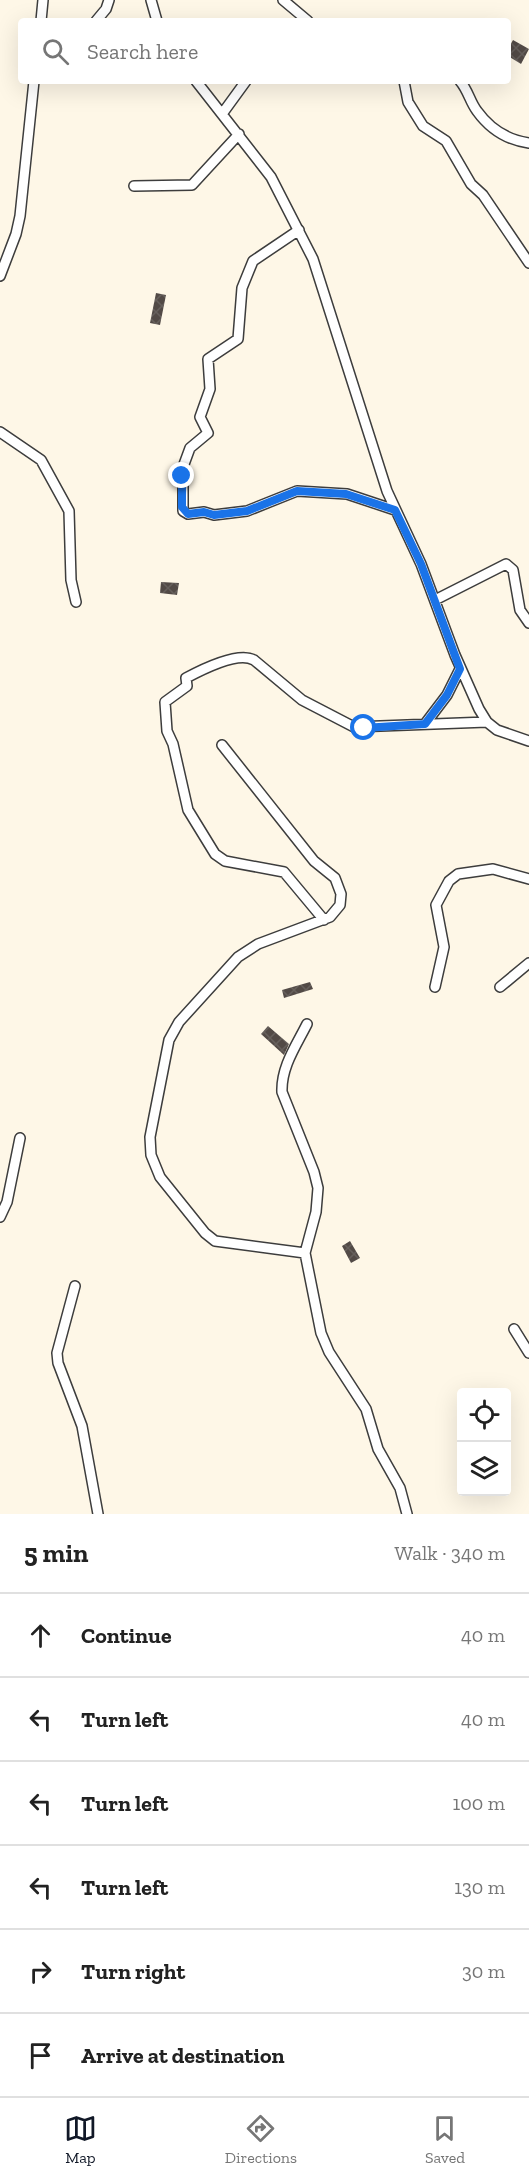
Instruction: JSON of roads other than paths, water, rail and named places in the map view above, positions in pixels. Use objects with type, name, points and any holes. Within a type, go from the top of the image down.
[{"type":"street","points":[[40,18],[43,0]]},
{"type":"street","points":[[98,18],[106,9],[108,0]]},
{"type":"street","points":[[151,0],[156,18]]},
{"type":"street","points":[[283,0],[297,18]]},
{"type":"street","points":[[0,276],[20,216],[34,84]]},
{"type":"street","points":[[198,84],[271,177],[313,259],[395,510],[412,543],[460,669],[487,722],[504,733],[529,741]]},
{"type":"street","points":[[222,114],[244,84]]},
{"type":"street","points":[[405,84],[410,106],[423,126],[444,139],[471,184],[483,195],[529,263]]},
{"type":"street","points":[[462,84],[476,110],[500,134],[513,141],[529,143]]},
{"type":"street","points":[[134,186],[192,185],[239,134]]},
{"type":"street","points":[[299,230],[254,261],[242,288],[238,339],[208,359],[210,389],[200,417],[208,433],[190,448],[183,467],[183,511],[188,514],[204,512],[214,515],[247,511],[297,491],[346,494],[395,510]]},
{"type":"street","points":[[0,432],[41,460],[69,512],[71,580],[76,602]]},
{"type":"street","points":[[435,600],[506,564],[513,570],[520,610],[529,623]]},
{"type":"street","points":[[324,920],[284,872],[225,861],[215,854],[188,810],[173,744],[167,731],[165,702],[187,686],[186,678],[211,665],[246,657],[254,660],[303,700],[350,726],[364,728],[487,722]]},
{"type":"street","points":[[425,724],[447,695],[460,669]]},
{"type":"street","points":[[222,746],[314,861],[335,878],[339,885],[340,905],[336,912],[324,920],[258,944],[247,951],[230,966],[179,1022],[169,1040],[150,1137],[153,1162],[160,1177],[209,1237],[221,1242],[305,1254]]},
{"type":"street","points":[[435,987],[444,947],[436,905],[449,881],[458,874],[493,869],[529,879]]},
{"type":"street","points":[[500,987],[529,963]]},
{"type":"street","points":[[307,1024],[283,1073],[282,1083],[282,1092],[314,1172],[318,1188],[316,1212],[305,1254],[324,1342],[366,1409],[378,1449],[400,1488],[407,1514]]},
{"type":"street","points":[[0,1217],[7,1202],[20,1138]]},
{"type":"street","points":[[75,1286],[57,1353],[58,1363],[82,1426],[98,1514]]},
{"type":"street","points":[[514,1329],[529,1353]]}]
